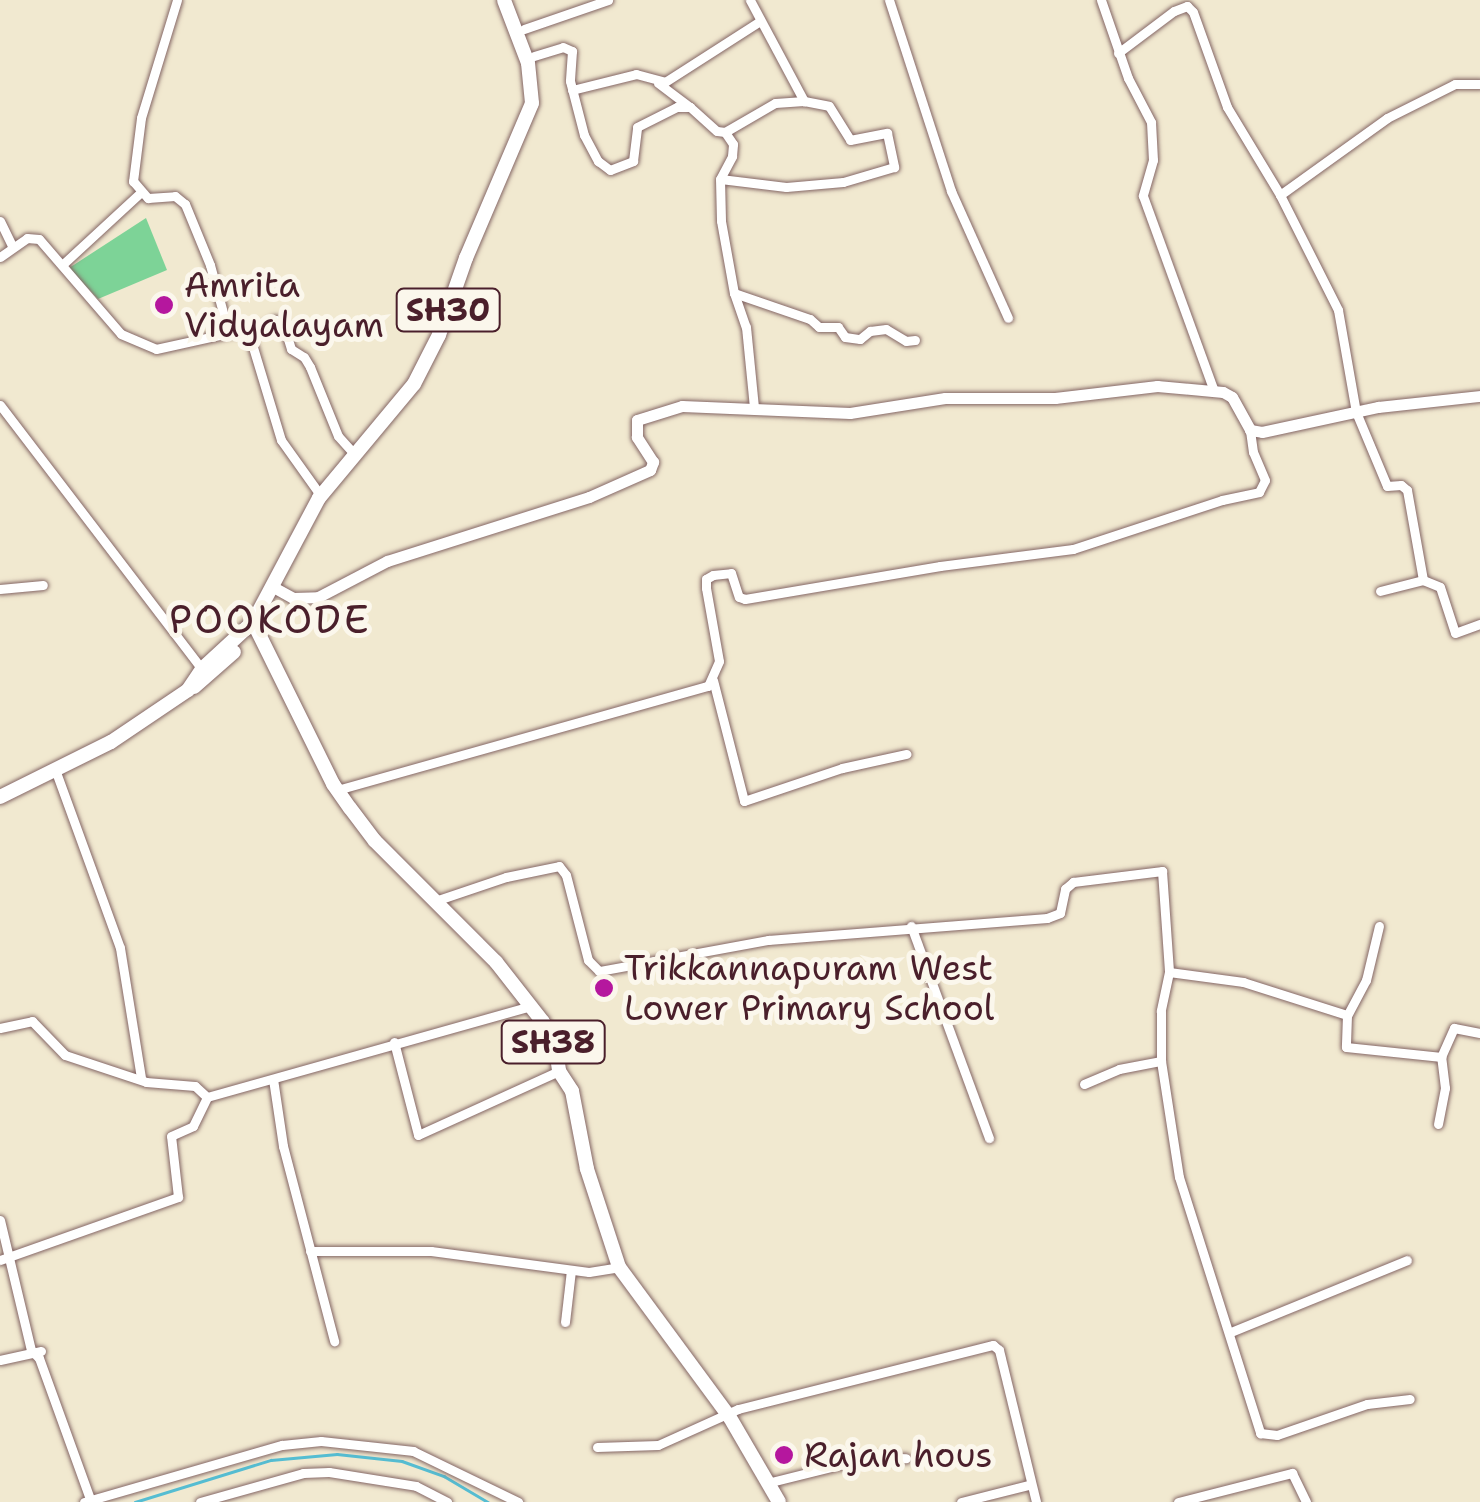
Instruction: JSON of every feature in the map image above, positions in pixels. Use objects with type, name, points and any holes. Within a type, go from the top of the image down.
[{"type":"main road","name":"SH30","points":[[0,797],[56,772],[140,724],[188,690],[202,670],[253,622],[321,496],[422,371],[532,103],[528,62],[504,0]]},
{"type":"main road","points":[[274,588],[327,500],[407,407],[434,367],[500,193],[540,106],[534,56],[513,0]]},
{"type":"main road","points":[[188,690],[222,664],[248,636],[253,622]]},
{"type":"main road","name":"SH38","points":[[253,622],[338,790],[375,841],[496,962],[531,1006],[556,1049],[559,1072],[572,1092],[587,1170],[619,1267],[729,1416],[778,1502]]},
{"type":"street","points":[[178,0],[142,118],[133,181],[148,198],[180,198],[186,204],[210,264],[229,333]]},
{"type":"street","points":[[524,29],[608,0]]},
{"type":"street","points":[[750,0],[818,114]]},
{"type":"street","points":[[889,0],[951,190],[1008,318]]},
{"type":"street","points":[[1100,0],[1118,53],[1151,122],[1152,160],[1143,196],[1214,391]]},
{"type":"street","points":[[1118,53],[1174,11],[1187,6],[1212,56],[1227,107],[1280,195],[1338,310],[1356,412],[1388,486],[1401,485],[1407,490],[1424,580]]},
{"type":"street","points":[[656,82],[670,78],[760,21]]},
{"type":"street","points":[[534,56],[569,48],[572,90],[590,149],[610,170],[632,161],[637,127],[663,112],[690,108]]},
{"type":"street","points":[[572,90],[636,74],[656,82],[717,132],[725,132],[775,103],[809,101],[829,106],[850,140],[887,133],[894,167],[843,182],[786,187],[720,179]]},
{"type":"street","points":[[1280,195],[1387,118],[1455,84],[1480,84]]},
{"type":"street","points":[[725,132],[732,144],[732,156],[720,179],[720,211],[734,293],[746,328],[754,407]]},
{"type":"street","points":[[62,266],[141,192]]},
{"type":"street","points":[[0,221],[12,246]]},
{"type":"street","points":[[0,257],[27,238],[39,239],[121,334],[156,349],[229,333],[249,334],[275,320],[284,326],[292,349],[304,356],[338,436],[354,454]]},
{"type":"street","points":[[734,293],[810,319],[819,327],[838,327],[846,337],[860,339],[870,331],[886,329],[906,341],[915,340]]},
{"type":"street","points":[[249,334],[281,440],[321,496]]},
{"type":"street","points":[[274,588],[293,598],[318,597],[387,562],[589,498],[650,470],[653,462],[649,450],[637,437],[637,420],[695,405],[850,414],[944,398],[1055,398],[1158,386],[1214,391],[1232,397],[1250,430],[1253,452],[1265,480],[1259,492],[1222,500],[1074,549],[745,598],[739,598],[731,573],[713,575],[706,580],[719,661],[713,680],[704,688],[338,790]]},
{"type":"street","points":[[1250,430],[1262,432],[1356,412],[1480,396]]},
{"type":"street","points":[[0,405],[202,670]]},
{"type":"street","points":[[1380,591],[1424,580],[1440,588],[1455,633],[1480,624]]},
{"type":"street","points":[[0,589],[43,585]]},
{"type":"street","points":[[713,680],[744,801],[842,768],[906,754]]},
{"type":"street","points":[[56,772],[120,948],[141,1078]]},
{"type":"street","points":[[435,901],[517,874],[559,866],[566,875],[588,960],[598,971],[768,940],[1047,918],[1060,914],[1065,889],[1073,882],[1162,871],[1168,972],[1160,1012],[1161,1062],[1179,1177],[1260,1433],[1278,1435],[1366,1404],[1410,1399]]},
{"type":"street","points":[[911,926],[989,1138]]},
{"type":"street","points":[[1380,926],[1366,980],[1347,1015],[1346,1048],[1441,1056]]},
{"type":"street","points":[[1168,972],[1260,987],[1347,1015]]},
{"type":"street","points":[[3,1259],[178,1197],[171,1136],[193,1126],[208,1098],[531,1006]]},
{"type":"street","points":[[0,1028],[32,1022],[65,1054],[155,1084],[195,1086],[208,1098]]},
{"type":"street","points":[[1438,1124],[1444,1088],[1441,1056],[1454,1028],[1480,1032]]},
{"type":"street","points":[[394,1042],[418,1135],[559,1072]]},
{"type":"street","points":[[1084,1084],[1119,1069],[1161,1062]]},
{"type":"street","points":[[273,1078],[284,1146],[334,1341]]},
{"type":"street","points":[[0,1220],[3,1259],[88,1501],[233,1458],[320,1441],[413,1451],[518,1502]]},
{"type":"street","points":[[310,1250],[431,1251],[571,1270],[619,1267]]},
{"type":"street","points":[[1231,1332],[1406,1260]]},
{"type":"street","points":[[565,1322],[571,1270]]},
{"type":"street","points":[[597,1447],[658,1445],[738,1409],[993,1345],[999,1350],[1028,1485],[1036,1502]]},
{"type":"street","points":[[0,1360],[36,1350]]},
{"type":"street","points":[[767,1482],[871,1457],[906,1458]]},
{"type":"street","points":[[200,1502],[303,1473],[328,1472],[416,1486],[447,1502]]},
{"type":"street","points":[[1178,1502],[1292,1473],[1306,1502]]},
{"type":"street","points":[[961,1502],[1028,1485]]},
{"type":"green space","points":[[146,218],[167,270],[98,299],[69,268]]},
{"type":"waterway","points":[[135,1502],[271,1460],[337,1454],[402,1461],[444,1476],[488,1502]]},
{"type":"place","name":"Amrita Vidyalayam","points":[[164,305]]},
{"type":"place","name":"Trikkannapuram West Lower Primary School","points":[[604,988]]},
{"type":"place","name":"Rajan hous","points":[[784,1455]]},
{"type":"district","name":"POOKODE","points":[[270,619]]}]
